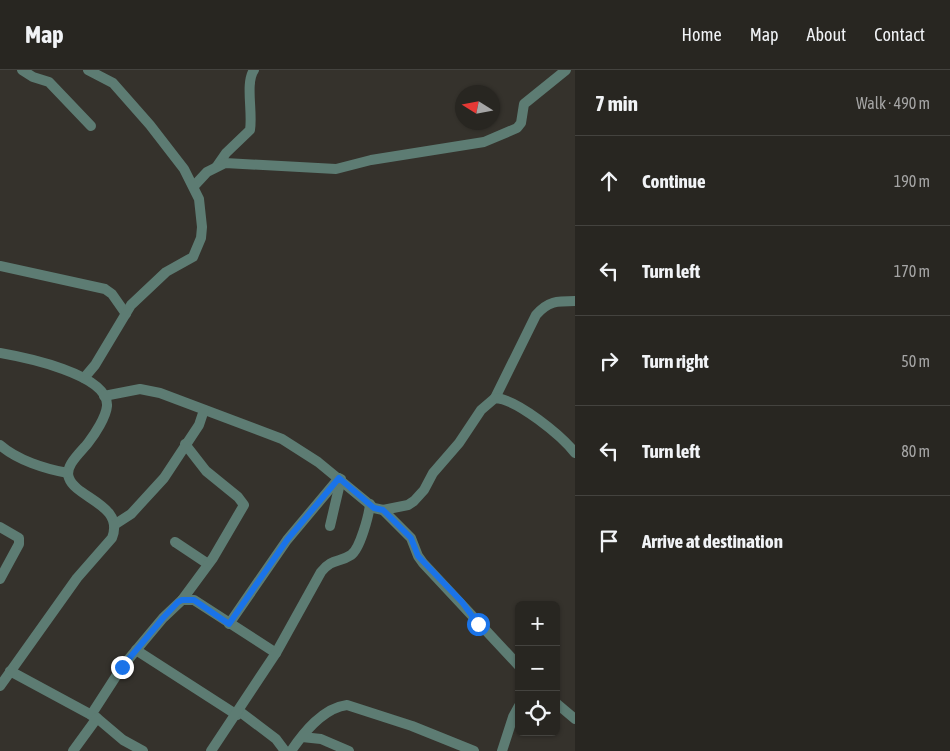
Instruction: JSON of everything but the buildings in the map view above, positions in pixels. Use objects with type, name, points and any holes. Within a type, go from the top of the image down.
[{"type":"street","points":[[22,70],[33,77],[49,82],[91,126]]},
{"type":"street","points":[[84,378],[136,299],[166,272],[193,257],[198,251],[202,227],[199,199],[194,186],[150,125],[113,83],[88,70]]},
{"type":"street","points":[[194,186],[217,166],[226,153],[250,130],[252,104],[249,82],[254,70]]},
{"type":"street","points":[[217,166],[225,163],[336,169],[371,160],[484,142],[517,128],[521,123],[524,104],[566,70]]},
{"type":"street","points":[[0,266],[104,289],[112,294],[126,314]]},
{"type":"street","points":[[383,510],[414,501],[437,467],[459,443],[486,404],[495,398],[536,315],[544,306],[553,301],[575,302]]},
{"type":"street","points":[[0,353],[67,370],[84,378],[104,396],[107,407],[104,415],[90,441],[70,465],[68,473],[70,481],[107,511],[114,525],[112,538],[82,571],[6,672],[0,686]]},
{"type":"street","points":[[104,396],[147,390],[282,439],[303,452],[370,504],[383,510],[411,538],[423,563],[515,662]]},
{"type":"street","points":[[495,398],[506,401],[542,422],[568,444],[575,453]]},
{"type":"street","points":[[114,525],[135,510],[164,478],[201,421],[204,410]]},
{"type":"street","points":[[73,751],[94,717],[114,677],[168,613],[182,600],[208,564],[244,505],[243,501],[206,471],[185,444]]},
{"type":"street","points":[[0,445],[6,450],[36,463],[68,473]]},
{"type":"street","points":[[330,526],[340,479]]},
{"type":"street","points":[[229,624],[287,540],[340,479]]},
{"type":"street","points":[[211,751],[276,653],[321,572],[330,562],[345,558],[355,551],[370,504]]},
{"type":"street","points":[[0,527],[19,538],[19,544],[0,579]]},
{"type":"street","points":[[176,542],[208,564]]},
{"type":"street","points":[[182,600],[194,600],[276,653]]},
{"type":"street","points":[[136,650],[238,713],[276,739],[285,751]]},
{"type":"street","points":[[6,672],[94,717],[123,740],[143,751]]},
{"type":"street","points":[[291,751],[302,737],[331,710],[347,705],[428,731],[474,751]]},
{"type":"street","points":[[560,706],[574,717]]},
{"type":"street","points":[[502,751],[515,713]]},
{"type":"street","points":[[302,737],[321,739],[349,751]]},
{"type":"route","points":[[122,667],[163,618],[182,600],[194,600],[229,624],[287,540],[320,503],[339,478],[374,508],[383,510],[411,538],[415,544],[418,556],[435,576],[462,602],[478,624]]}]
